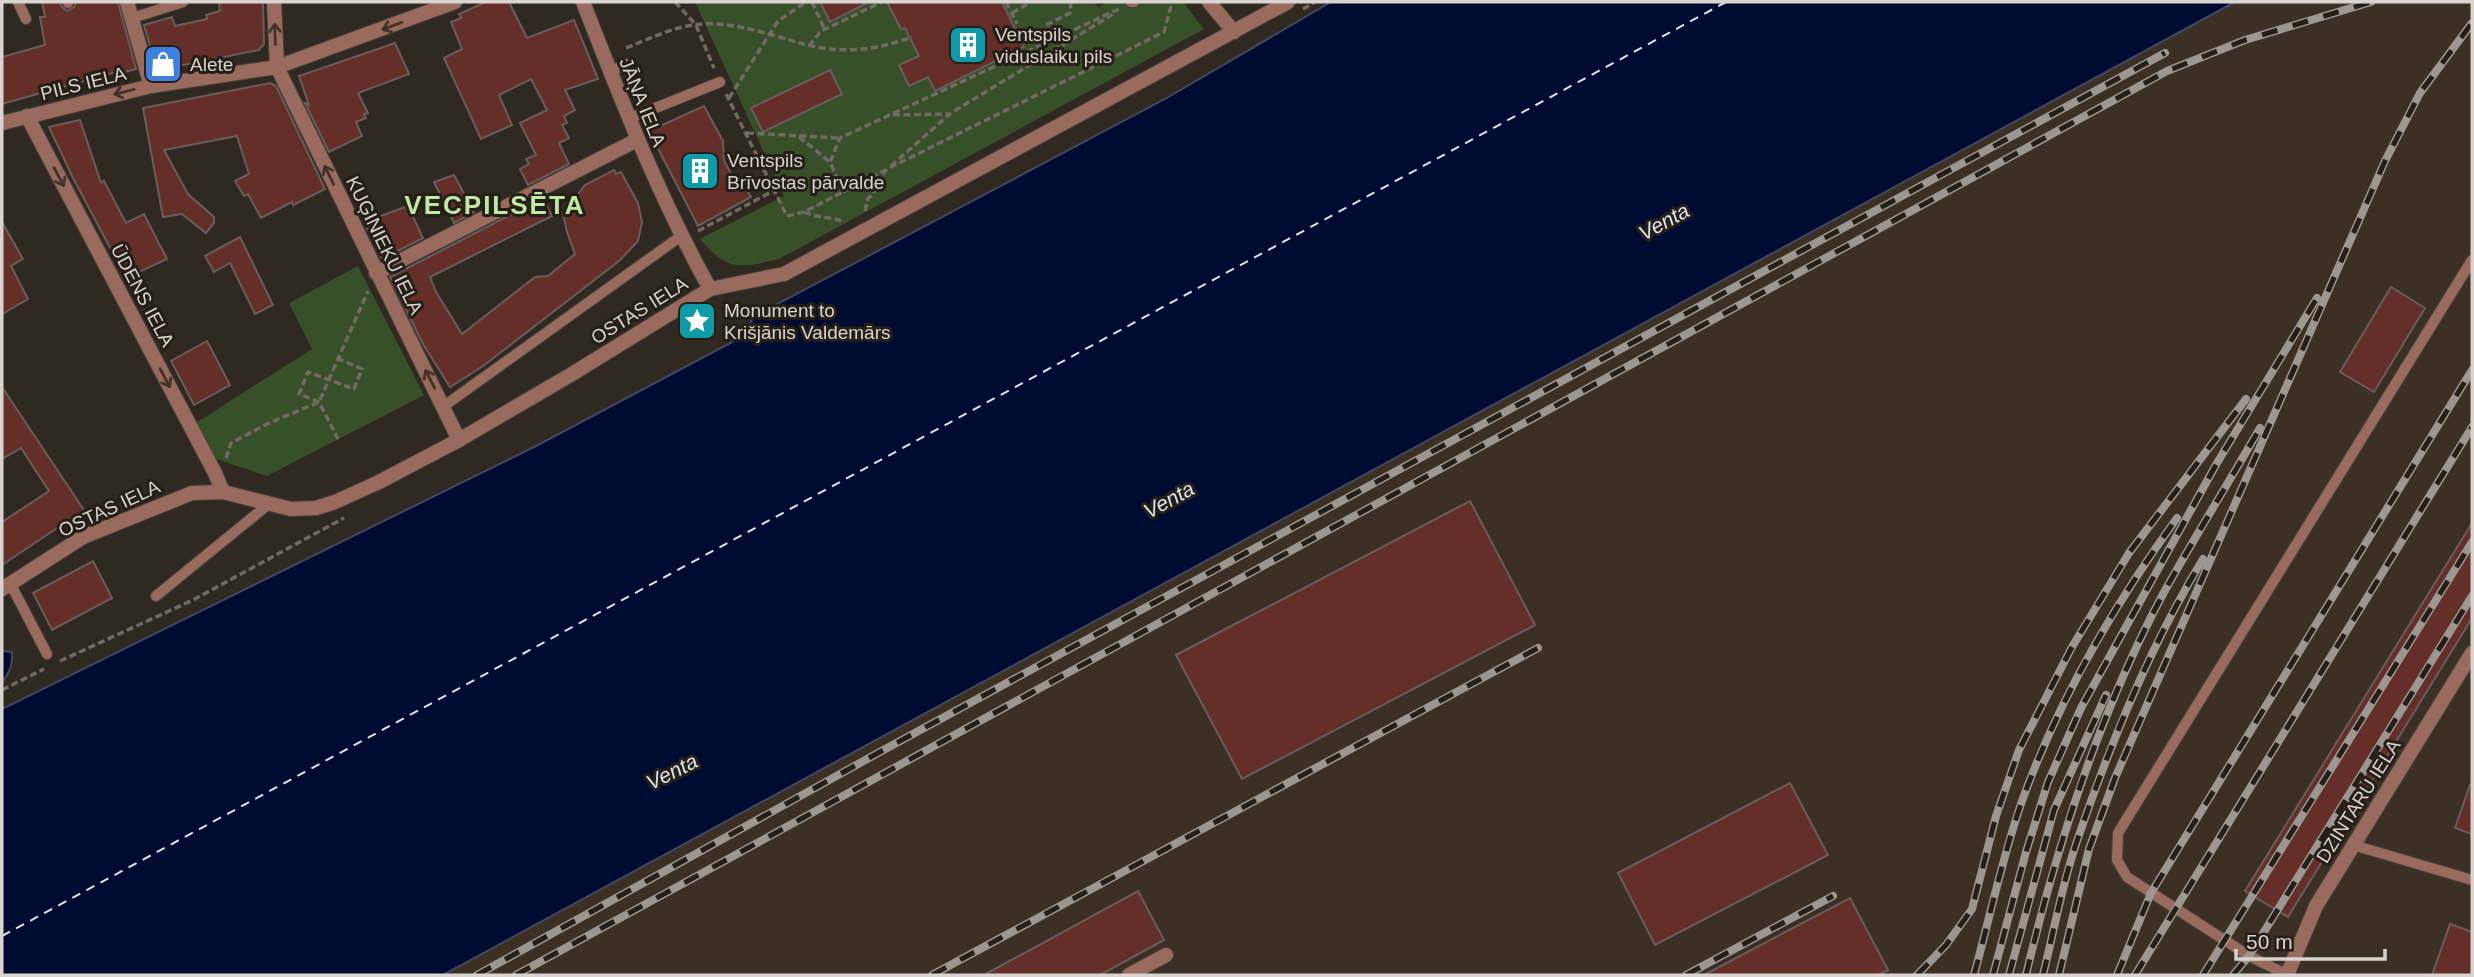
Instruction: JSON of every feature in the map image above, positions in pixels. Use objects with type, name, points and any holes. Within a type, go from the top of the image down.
[{"type":"street","points":[[127,2],[151,86]]},
{"type":"street","points":[[274,2],[277,67]]},
{"type":"street","name":"PILS IELA","points":[[2,123],[151,86],[277,67],[455,2]]},
{"type":"street","name":"JĀŅA IELA","points":[[583,2],[636,140],[681,236],[710,289]]},
{"type":"street","points":[[1209,2],[1234,32]]},
{"type":"street","name":"OSTAS IELA","points":[[6,586],[83,537],[192,493],[223,492],[305,510],[335,502],[379,482],[459,440],[710,289],[784,274],[1288,2]]},
{"type":"street","name":"KUĢINIEKU IELA","points":[[277,67],[459,440]]},
{"type":"street","name":"ŪDENS IELA","points":[[27,116],[215,472],[223,492]]},
{"type":"street","points":[[376,273],[636,140]]},
{"type":"street","name":"DZINTARU IELA","points":[[2288,975],[2316,906],[2472,653]]},
{"type":"street","points":[[1129,975],[1166,955]]},
{"type":"lane","points":[[18,2],[26,19]]},
{"type":"lane","points":[[132,18],[183,2]]},
{"type":"lane","points":[[611,71],[627,64]]},
{"type":"lane","points":[[628,119],[720,82]]},
{"type":"lane","points":[[444,406],[681,236]]},
{"type":"lane","points":[[2288,975],[2249,956],[2126,877],[2117,860],[2118,834],[2472,260]]},
{"type":"lane","points":[[156,596],[270,503]]},
{"type":"lane","points":[[6,586],[47,654]]},
{"type":"lane","points":[[2353,845],[2472,880]]},
{"type":"path","points":[[675,2],[696,25],[720,82],[787,216],[804,212],[1164,32],[1172,2]]},
{"type":"path","points":[[729,98],[778,21],[806,2]]},
{"type":"path","points":[[812,2],[825,29]]},
{"type":"path","points":[[809,46],[825,29],[859,10],[882,2]]},
{"type":"path","points":[[1007,2],[1017,24]]},
{"type":"path","points":[[1012,13],[1022,4],[1031,2]]},
{"type":"path","points":[[1046,25],[1070,13],[1071,2]]},
{"type":"path","points":[[863,216],[868,198],[873,195],[877,182],[887,169],[951,114],[1132,2]]},
{"type":"path","points":[[746,133],[839,138],[1132,2]]},
{"type":"path","points":[[1303,9],[1315,2]]},
{"type":"path","points":[[605,57],[671,29],[711,24],[770,33],[809,46],[854,50],[870,49],[912,37]]},
{"type":"path","points":[[889,115],[951,114]]},
{"type":"path","points":[[797,136],[830,162],[843,192]]},
{"type":"path","points":[[830,162],[839,138]]},
{"type":"path","points":[[681,236],[696,233],[773,191]]},
{"type":"path","points":[[804,212],[824,219],[833,217],[850,223]]},
{"type":"path","points":[[226,460],[231,443],[319,402],[376,273]]},
{"type":"path","points":[[337,358],[362,369],[354,389],[308,372],[299,394],[319,402],[338,439]]},
{"type":"path","points":[[2,690],[193,600],[350,515]]},
{"type":"shaded area","points":[[2235,2],[2472,2],[2472,975],[443,975]]},
{"type":"green space","points":[[695,2],[1093,2],[1099,7],[1106,2],[1183,2],[1204,29],[779,259],[735,265],[719,257],[700,239],[784,196]]},
{"type":"green space","points":[[358,266],[424,395],[267,476],[213,458],[194,424],[312,349],[289,303]]},
{"type":"water","name":"Venta","points":[[1331,2],[2235,2],[443,975],[2,975],[2,709],[538,445],[738,339],[753,317],[1165,99]]},
{"type":"water","points":[[2,651],[12,652],[12,656],[10,668],[2,682]]},
{"type":"building","points":[[42,2],[60,2],[67,11],[74,7],[76,2],[118,2],[136,69],[117,74],[116,72],[2,104],[2,57],[45,45],[40,17],[45,17]]},
{"type":"building","points":[[219,2],[263,2],[264,44],[259,50],[164,69],[155,63],[144,25],[172,17],[175,26],[207,19],[206,15],[220,11]]},
{"type":"building","points":[[486,2],[509,2],[527,38],[574,20],[598,79],[565,90],[575,110],[564,116],[567,123],[562,125],[569,138],[559,143],[569,164],[528,185],[520,169],[529,164],[526,159],[536,155],[520,123],[547,110],[531,79],[499,95],[512,125],[481,139],[444,58],[462,49],[451,22],[461,18],[459,14]]},
{"type":"building","points":[[820,2],[869,2],[830,22]]},
{"type":"building","name":"Ventspils viduslaiku pils","points":[[887,2],[1002,2],[1024,47],[935,91],[928,77],[909,86],[899,65],[919,56],[905,28],[901,29]]},
{"type":"building","points":[[395,43],[409,74],[358,93],[368,113],[364,114],[366,118],[356,122],[362,136],[329,152],[305,103],[309,105],[299,76]]},
{"type":"building","points":[[830,70],[842,94],[763,132],[751,108]]},
{"type":"building","points":[[270,83],[276,86],[325,189],[261,218],[248,194],[244,196],[235,181],[249,174],[237,136],[164,150],[188,194],[214,217],[214,223],[206,233],[182,214],[163,217],[143,108]]},
{"type":"building","name":"Ventspils Brīvostas pārvalde","points":[[704,106],[723,141],[724,161],[735,180],[740,177],[751,197],[698,226],[649,131]]},
{"type":"building","points":[[80,120],[101,183],[104,181],[126,223],[144,214],[167,259],[126,278],[49,127]]},
{"type":"building","points":[[614,170],[616,174],[621,172],[638,203],[642,222],[638,241],[619,261],[483,366],[450,387],[423,344],[390,277],[543,198],[552,216],[430,277],[436,292],[462,334],[535,277],[548,276],[575,254],[563,214],[585,185]]},
{"type":"building","points":[[454,175],[474,212],[454,223],[434,182]]},
{"type":"building","points":[[408,206],[423,238],[382,259],[364,222]]},
{"type":"building","points":[[2,222],[23,259],[11,266],[28,299],[2,314]]},
{"type":"building","points":[[240,237],[273,305],[255,314],[230,263],[214,272],[205,256]]},
{"type":"building","points":[[2391,287],[2425,308],[2374,392],[2340,372]]},
{"type":"building","points":[[207,341],[230,385],[194,405],[171,361]]},
{"type":"building","points":[[2,387],[84,510],[2,565],[2,522],[49,491],[21,448],[2,459]]},
{"type":"building","points":[[1470,501],[1535,625],[1242,779],[1176,655]]},
{"type":"building","points":[[2472,523],[2472,618],[2288,917],[2245,891]]},
{"type":"building","points":[[93,561],[112,598],[52,630],[33,593]]},
{"type":"building","points":[[1790,783],[1828,855],[1655,945],[1618,873]]},
{"type":"building","points":[[2470,785],[2472,786],[2472,834],[2455,828]]},
{"type":"building","points":[[1138,891],[1164,940],[1100,975],[984,975]]},
{"type":"building","points":[[1850,898],[1888,970],[1878,975],[1704,975]]},
{"type":"building","points":[[2450,924],[2472,932],[2472,975],[2432,975]]},
{"type":"ferry route","points":[[2,936],[1726,2]]},
{"type":"railway","points":[[516,975],[2167,71],[2245,40],[2371,2]]},
{"type":"railway","points":[[2059,975],[2089,849],[2115,778],[2385,161],[2420,93],[2472,23]]},
{"type":"railway","points":[[477,975],[878,753],[2165,53]]},
{"type":"railway","points":[[1993,975],[2048,782],[2081,708],[2217,463],[2317,298]]},
{"type":"railway","points":[[2117,975],[2151,893],[2472,370]]},
{"type":"railway","points":[[1917,975],[1946,945],[1972,909],[1996,816],[2019,750],[2072,647],[2129,553],[2246,399]]},
{"type":"railway","points":[[2135,975],[2472,427]]},
{"type":"railway","points":[[2026,975],[2066,829],[2119,686],[2163,594],[2260,428]]},
{"type":"railway","points":[[1974,975],[2002,866],[2036,764],[2089,655],[2131,585],[2177,518]]},
{"type":"railway","points":[[2203,975],[2472,542]]},
{"type":"railway","points":[[2043,975],[2072,857],[2103,768],[2132,696],[2203,559]]},
{"type":"railway","points":[[2233,975],[2249,956],[2472,596]]},
{"type":"railway","points":[[932,975],[1538,648]]},
{"type":"railway","points":[[2009,975],[2054,810],[2106,695]]},
{"type":"railway","points":[[1686,975],[1833,896]]},
{"type":"place","name":"Ventspils viduslaiku pils","points":[[968,45]]},
{"type":"place","name":"Alete","points":[[163,64]]},
{"type":"place","name":"Ventspils Brīvostas pārvalde","points":[[700,171]]},
{"type":"place","name":"Monument to Krišjānis Valdemārs","points":[[697,321]]},
{"type":"district","name":"VECPILSĒTA","points":[[495,205]]}]
